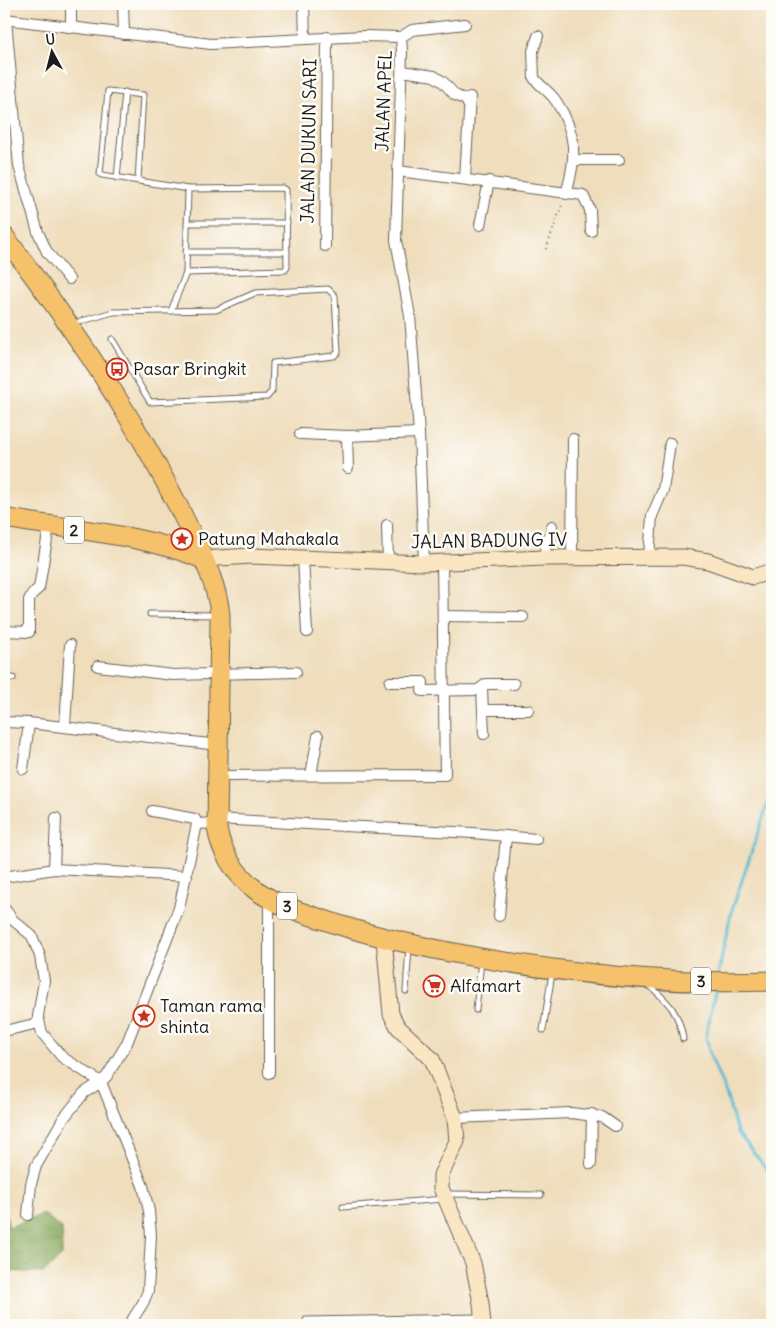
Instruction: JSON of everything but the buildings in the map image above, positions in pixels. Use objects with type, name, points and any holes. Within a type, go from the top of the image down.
[{"type":"highway","points":[[4,236],[69,324],[122,404],[151,453],[182,514]]},
{"type":"highway","name":"2","points":[[4,518],[145,542],[158,541],[170,536],[178,526],[182,514]]},
{"type":"highway","name":"3","points":[[182,514],[204,559],[216,591],[220,615],[217,821],[222,846],[236,871],[256,890],[269,898],[314,917],[384,939],[482,958],[553,970],[652,980],[772,981]]},
{"type":"highway","points":[[145,542],[174,548],[204,559]]},
{"type":"street","points":[[71,4],[71,28]]},
{"type":"street","points":[[123,4],[124,34]]},
{"type":"street","points":[[304,4],[306,39]]},
{"type":"street","points":[[5,19],[19,166],[38,232],[47,252],[70,279]]},
{"type":"street","name":"JALAN APEL","points":[[5,19],[211,44],[326,37],[400,37],[402,71],[396,240],[410,316],[419,433],[424,563]]},
{"type":"street","points":[[400,37],[412,30],[465,24]]},
{"type":"street","points":[[538,36],[533,51],[534,78],[555,99],[569,126],[574,160],[561,193]]},
{"type":"street","name":"JALAN DUKUN SARI","points":[[325,246],[326,37]]},
{"type":"street","points":[[402,71],[434,76],[443,82],[455,95],[470,101],[465,178]]},
{"type":"street","points":[[574,160],[619,160]]},
{"type":"street","points":[[398,171],[465,178],[585,196],[590,210],[591,231]]},
{"type":"street","points":[[480,225],[489,182]]},
{"type":"street","points":[[300,434],[347,436],[419,433]]},
{"type":"street","points":[[347,436],[348,468]]},
{"type":"street","points":[[572,558],[573,439]]},
{"type":"street","points":[[649,557],[652,516],[663,490],[670,443]]},
{"type":"street","points":[[388,525],[388,562]]},
{"type":"street","points":[[4,631],[29,632],[29,600],[32,594],[39,588],[49,526]]},
{"type":"street","points":[[545,558],[546,539],[551,534],[552,526]]},
{"type":"street","name":"JALAN BADUNG IV","points":[[204,559],[251,556],[442,563],[545,558],[683,557],[708,561],[746,576],[760,576],[772,571]]},
{"type":"street","points":[[303,558],[307,632]]},
{"type":"street","points":[[218,776],[445,775],[442,563]]},
{"type":"street","points":[[443,616],[523,617]]},
{"type":"street","points":[[65,726],[70,645]]},
{"type":"street","points":[[98,666],[173,674],[296,672]]},
{"type":"street","points":[[390,682],[422,682],[422,691],[482,688],[486,684],[514,684]]},
{"type":"street","points":[[482,688],[484,734]]},
{"type":"street","points":[[483,710],[528,710]]},
{"type":"street","points":[[4,722],[65,726],[218,745]]},
{"type":"street","points":[[23,769],[29,723]]},
{"type":"street","points":[[312,775],[318,736]]},
{"type":"street","points":[[28,1216],[31,1184],[36,1166],[73,1104],[84,1093],[101,1082],[127,1042],[168,940],[187,876],[197,824],[196,819],[187,816],[152,811]]},
{"type":"street","points":[[54,869],[56,818]]},
{"type":"street","points":[[197,824],[217,821],[536,839]]},
{"type":"street","points":[[500,916],[506,836]]},
{"type":"street","points":[[4,878],[54,869],[187,876]]},
{"type":"street","points":[[269,898],[269,1072]]},
{"type":"street","points":[[4,908],[13,920],[32,936],[40,956],[44,981],[39,1023],[42,1033],[62,1057],[101,1082],[144,1186],[151,1236],[148,1291],[129,1325]]},
{"type":"street","points":[[384,939],[391,1014],[398,1027],[434,1063],[455,1118],[457,1141],[441,1175],[443,1196],[472,1263],[483,1321]]},
{"type":"street","points":[[4,1031],[39,1023]]},
{"type":"street","points":[[455,1118],[592,1114],[602,1117],[615,1126]]},
{"type":"street","points":[[591,1164],[592,1114]]},
{"type":"lane","points":[[138,181],[144,98],[141,94],[110,90],[107,92],[100,174],[117,178],[188,189],[283,188],[287,193],[288,267],[283,271],[186,273]]},
{"type":"lane","points":[[117,178],[125,92]]},
{"type":"lane","points":[[170,311],[186,273],[188,189]]},
{"type":"lane","points":[[187,223],[287,222]]},
{"type":"lane","points":[[186,252],[287,252]]},
{"type":"lane","points":[[69,324],[113,312],[216,310],[255,293],[328,289],[334,296],[338,352],[334,356],[273,364],[272,391],[268,397],[157,404],[150,402],[145,397],[112,340]]},
{"type":"lane","points":[[150,614],[220,615]]},
{"type":"lane","points":[[4,678],[13,678]]},
{"type":"lane","points":[[406,991],[409,945]]},
{"type":"lane","points":[[476,1010],[482,958]]},
{"type":"lane","points":[[543,1030],[553,970]]},
{"type":"lane","points":[[652,980],[680,1021],[682,1040]]},
{"type":"lane","points":[[343,1207],[443,1196],[541,1195]]},
{"type":"lane","points":[[306,1320],[483,1321]]},
{"type":"path","points":[[546,249],[561,193]]},
{"type":"green space","points":[[4,1205],[9,1227],[44,1214],[62,1229],[62,1256],[43,1273],[4,1271]]},
{"type":"waterway","points":[[718,975],[731,913],[772,791]]},
{"type":"waterway","points":[[716,988],[706,1035],[710,1055],[726,1094],[737,1132],[772,1176]]},
{"type":"place","name":"Pasar Bringkit","points":[[117,369]]},
{"type":"place","name":"Patung Mahakala","points":[[182,539]]},
{"type":"place","name":"Alfamart","points":[[434,986]]},
{"type":"place","name":"Taman rama shinta","points":[[144,1016]]}]
